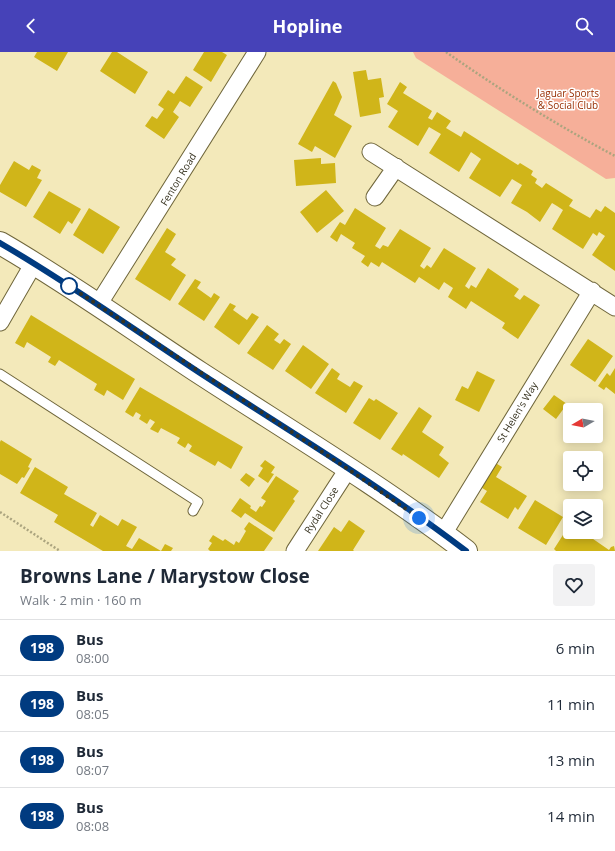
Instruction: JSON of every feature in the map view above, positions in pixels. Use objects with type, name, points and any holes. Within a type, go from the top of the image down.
[{"type":"street","name":"Fenton Road","points":[[98,305],[257,52]]},
{"type":"street","points":[[371,152],[615,307]]},
{"type":"street","points":[[375,197],[396,167]]},
{"type":"street","points":[[0,243],[34,263],[348,469],[466,551]]},
{"type":"street","points":[[0,322],[34,263]]},
{"type":"street","name":"St Helen's Way","points":[[443,534],[592,291]]},
{"type":"street","name":"Rydal Close","points":[[295,551],[348,469]]},
{"type":"lane","points":[[0,374],[198,502],[193,511]]},
{"type":"path","points":[[446,52],[480,76],[585,140],[615,156]]},
{"type":"path","points":[[0,512],[60,551]]},
{"type":"green space","name":"Jaguar Sports & Social Club","points":[[413,52],[615,52],[615,178],[606,179],[416,58]]},
{"type":"building","points":[[37,52],[68,52],[57,71],[34,57]]},
{"type":"building","points":[[112,52],[117,52],[148,72],[135,94],[100,71]]},
{"type":"building","points":[[204,52],[222,52],[227,55],[211,82],[193,70]]},
{"type":"building","points":[[366,70],[368,80],[381,78],[384,97],[379,98],[381,113],[360,117],[353,72]]},
{"type":"building","points":[[186,76],[203,87],[190,107],[180,101],[173,112],[179,117],[164,139],[145,126],[152,116],[157,119],[164,109],[158,105],[168,90],[174,94]]},
{"type":"building","points":[[333,81],[336,83],[342,97],[334,115],[352,126],[335,158],[315,146],[312,152],[298,144]]},
{"type":"building","points":[[400,82],[407,87],[403,93],[432,111],[428,118],[432,120],[437,112],[451,121],[446,128],[461,137],[464,131],[518,165],[520,163],[533,171],[531,175],[537,179],[535,183],[542,188],[546,183],[573,200],[569,206],[590,218],[596,209],[601,212],[605,206],[615,213],[615,271],[592,255],[605,236],[599,232],[597,236],[593,233],[583,249],[552,229],[563,210],[557,206],[552,203],[540,222],[527,212],[511,203],[522,185],[512,179],[500,197],[469,178],[481,159],[471,152],[459,172],[429,153],[441,134],[429,127],[418,146],[388,127],[398,111],[387,104]]},
{"type":"building","points":[[321,158],[321,164],[335,163],[336,183],[296,186],[294,160]]},
{"type":"building","points":[[14,161],[29,170],[32,165],[41,170],[37,178],[42,180],[26,207],[0,192],[0,185]]},
{"type":"building","points":[[326,190],[344,211],[317,233],[300,212]]},
{"type":"building","points":[[49,191],[81,209],[72,224],[68,221],[60,234],[33,217]]},
{"type":"building","points":[[89,208],[120,227],[103,254],[73,235]]},
{"type":"building","points":[[355,208],[386,228],[375,246],[380,249],[383,245],[388,247],[400,229],[431,248],[420,266],[424,269],[427,265],[431,268],[444,248],[476,268],[465,286],[469,289],[471,285],[476,288],[488,268],[519,289],[514,296],[520,300],[524,295],[540,305],[518,339],[502,328],[505,323],[471,301],[466,309],[448,297],[453,288],[444,282],[439,290],[419,277],[415,283],[382,262],[379,267],[371,262],[368,267],[361,262],[365,256],[352,248],[355,243],[341,234],[337,242],[330,237],[340,222],[345,225]]},
{"type":"building","points":[[167,228],[176,234],[165,252],[176,259],[171,265],[186,275],[170,301],[135,279]]},
{"type":"building","points":[[195,279],[201,282],[197,288],[211,298],[214,293],[220,297],[204,321],[178,304]]},
{"type":"building","points":[[230,303],[236,306],[233,310],[247,320],[252,313],[259,317],[239,345],[214,327]]},
{"type":"building","points":[[31,315],[135,379],[123,400],[107,390],[104,396],[94,390],[97,384],[59,360],[55,366],[48,362],[51,357],[27,342],[24,348],[15,343]]},
{"type":"building","points":[[267,325],[279,334],[274,340],[280,344],[284,339],[291,344],[273,370],[247,353]]},
{"type":"building","points":[[588,339],[613,356],[595,382],[570,365]]},
{"type":"building","points":[[303,345],[329,364],[311,389],[285,371]]},
{"type":"building","points":[[332,368],[340,374],[337,379],[350,387],[354,381],[363,386],[346,413],[315,393]]},
{"type":"building","points":[[615,368],[615,394],[606,387],[604,390],[598,386],[607,373],[610,376]]},
{"type":"building","points":[[477,371],[495,380],[479,412],[455,400],[462,386],[468,389]]},
{"type":"building","points":[[140,387],[243,447],[231,469],[218,461],[215,466],[189,451],[192,446],[188,443],[185,448],[177,443],[180,438],[161,428],[158,433],[150,429],[155,422],[150,419],[147,424],[139,419],[141,415],[136,412],[133,417],[125,412]]},
{"type":"building","points":[[554,395],[566,403],[563,403],[563,409],[556,419],[543,409]]},
{"type":"building","points":[[369,398],[374,401],[376,399],[398,413],[380,440],[353,423]]},
{"type":"building","points":[[419,407],[432,416],[422,432],[444,447],[439,455],[449,463],[439,478],[403,454],[402,456],[391,449]]},
{"type":"building","points":[[1,440],[32,459],[28,467],[30,468],[24,478],[22,477],[17,484],[0,474]]},
{"type":"building","points":[[265,460],[275,467],[271,473],[274,474],[268,483],[258,476],[263,468],[260,466]]},
{"type":"building","points":[[494,462],[502,467],[496,477],[527,496],[518,510],[515,507],[508,519],[480,502],[487,491],[479,486]]},
{"type":"building","points":[[35,467],[68,487],[64,494],[97,513],[90,525],[93,527],[100,515],[118,526],[122,519],[137,527],[126,546],[132,549],[139,538],[161,551],[103,551],[54,522],[58,515],[20,493]]},
{"type":"building","points":[[246,473],[255,479],[249,487],[240,480]]},
{"type":"building","points":[[276,476],[299,491],[293,499],[295,501],[274,532],[245,513],[241,518],[231,511],[240,498],[251,506],[250,508],[256,512],[266,501],[261,498]]},
{"type":"building","points":[[535,500],[563,517],[546,545],[518,528]]},
{"type":"building","points":[[349,520],[365,531],[353,550],[354,551],[318,551],[334,527],[341,532]]},
{"type":"building","points":[[249,522],[273,538],[264,551],[210,551],[208,549],[212,543],[209,541],[213,535],[223,541],[225,539],[234,545],[236,541],[239,543],[246,531],[244,529]]},
{"type":"building","points":[[563,535],[563,539],[593,539],[609,550],[614,546],[615,551],[556,551],[554,549]]},
{"type":"building","points":[[165,544],[173,548],[171,551],[161,551]]},
{"type":"bus line","name":"198","points":[[0,243],[34,263],[348,469],[466,551]]},
{"type":"route","points":[[69,286],[348,469],[419,518]]}]
